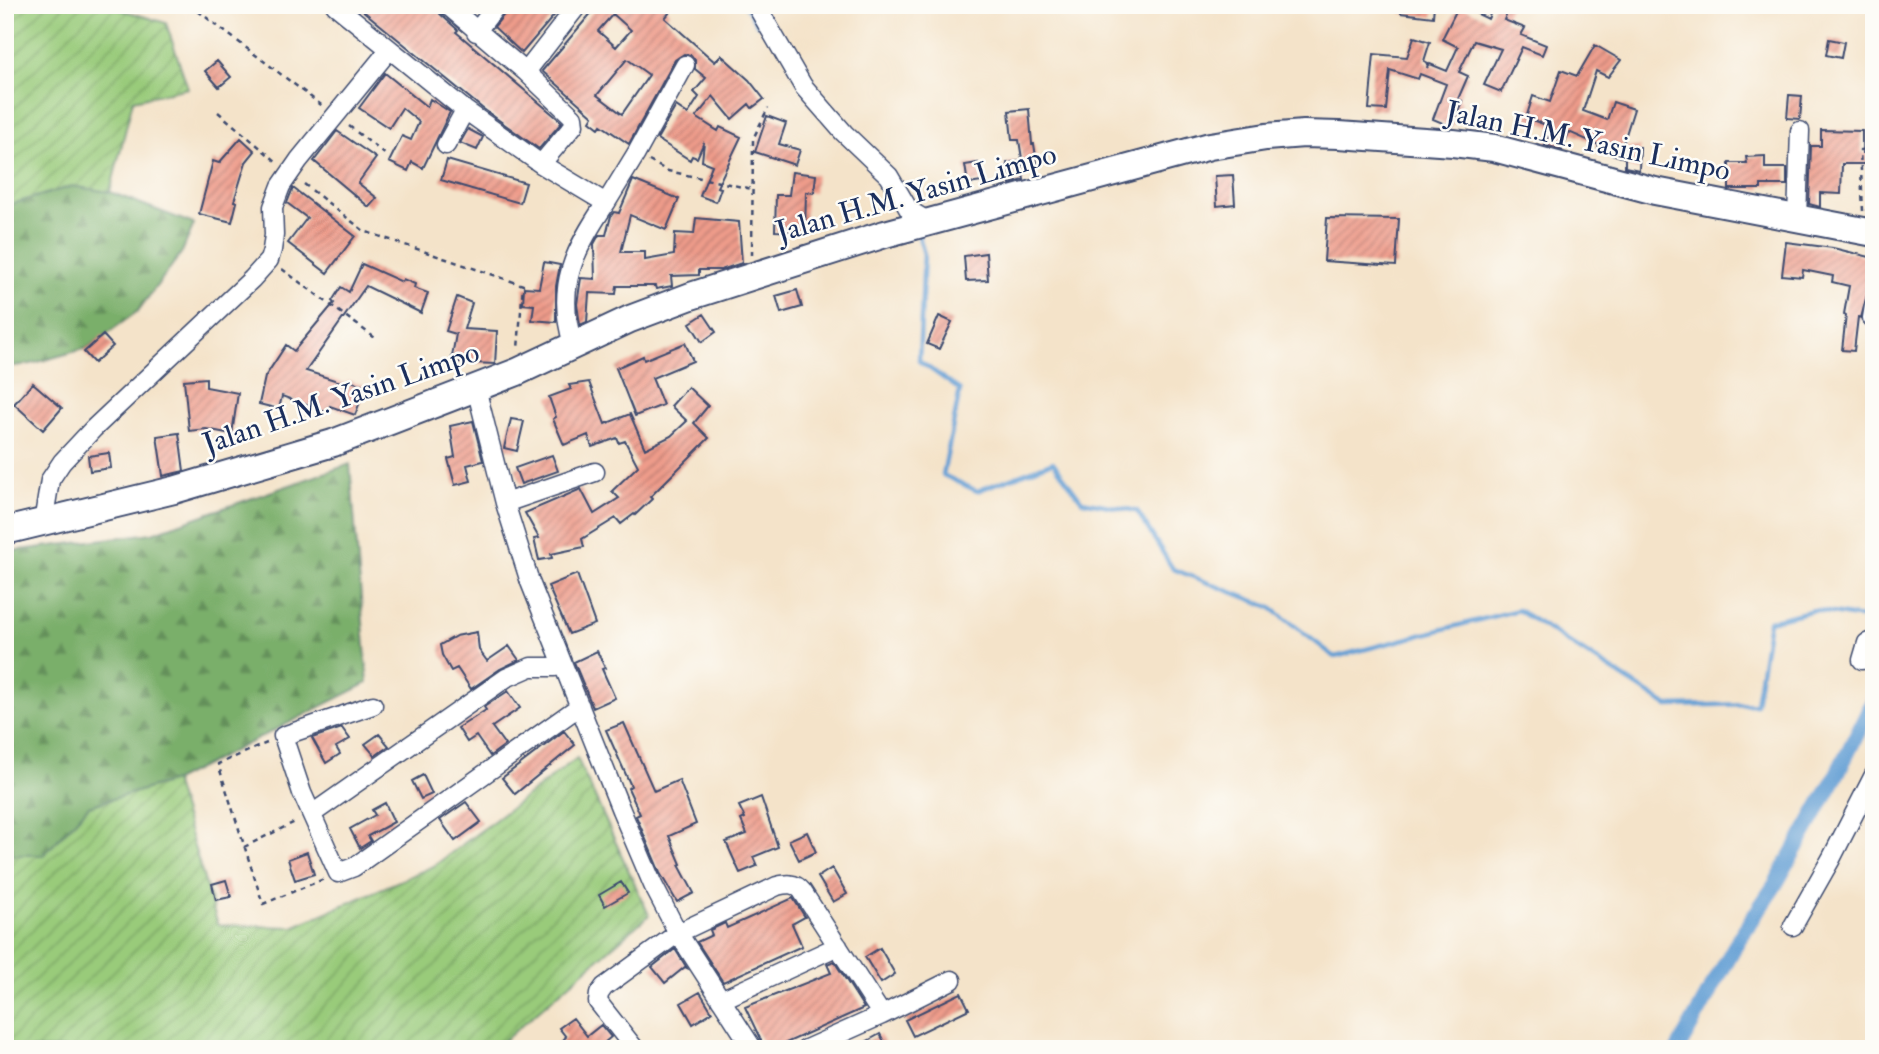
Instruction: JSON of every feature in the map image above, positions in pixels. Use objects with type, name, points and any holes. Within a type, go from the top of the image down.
[{"type":"main road","name":"Jalan H.M. Yasin Limpo","points":[[5,531],[174,490],[333,443],[517,372],[630,319],[885,233],[1210,146],[1304,134],[1386,137],[1494,148],[1655,191],[1869,232]]},
{"type":"street","points":[[335,5],[465,110],[541,164],[606,203]]},
{"type":"street","points":[[447,5],[475,32],[526,72],[575,121],[541,164]]},
{"type":"street","points":[[475,32],[497,5]]},
{"type":"street","points":[[526,72],[578,5]]},
{"type":"street","points":[[756,5],[803,86],[844,133],[889,176],[909,210],[924,222]]},
{"type":"street","points":[[43,523],[50,480],[62,462],[269,260],[274,235],[273,207],[281,186],[389,50]]},
{"type":"street","points":[[573,344],[566,319],[565,300],[569,271],[590,228],[636,154],[685,65]]},
{"type":"street","points":[[446,145],[465,110]]},
{"type":"street","points":[[1797,218],[1800,131]]},
{"type":"street","points":[[475,388],[505,503],[530,582],[642,860],[678,933],[753,1049]]},
{"type":"street","points":[[505,503],[595,472]]},
{"type":"street","points":[[1862,660],[1871,641]]},
{"type":"street","points":[[312,814],[506,678],[531,667],[555,667],[562,663]]},
{"type":"street","points":[[373,705],[283,736],[302,793],[338,873],[354,867],[580,706]]},
{"type":"street","points":[[1793,926],[1874,775]]},
{"type":"street","points":[[635,1049],[600,1007],[599,994],[604,987],[678,933],[776,886],[789,884],[802,891],[882,1015]]},
{"type":"street","points":[[721,1000],[838,946]]},
{"type":"street","points":[[806,1049],[952,980]]},
{"type":"path","points":[[190,5],[386,155]]},
{"type":"path","points":[[752,276],[753,139],[768,108]]},
{"type":"path","points":[[218,112],[364,231],[523,285],[517,372]]},
{"type":"path","points":[[1869,232],[1860,150],[1874,148]]},
{"type":"path","points":[[636,154],[668,171],[752,189]]},
{"type":"path","points":[[269,260],[375,338]]},
{"type":"path","points":[[283,736],[218,764],[263,904],[338,873]]},
{"type":"path","points":[[244,847],[312,814]]},
{"type":"green space","points":[[5,5],[106,5],[166,23],[188,88],[133,100],[110,192],[72,186],[5,206]]},
{"type":"green space","points":[[72,186],[110,192],[194,224],[182,252],[138,311],[87,348],[31,364],[5,367],[5,206]]},
{"type":"green space","points":[[350,464],[368,683],[174,781],[89,806],[44,855],[5,855],[5,552],[152,533]]},
{"type":"green space","points":[[577,758],[649,915],[499,1045],[499,1049],[5,1049],[5,855],[44,855],[89,806],[174,781],[218,925],[293,927],[434,866]]},
{"type":"building","points":[[356,5],[436,5],[440,14],[458,30],[456,32],[562,122],[539,149],[482,108]]},
{"type":"building","points":[[508,5],[563,5],[522,53],[494,27]]},
{"type":"building","points":[[598,5],[663,5],[670,12],[665,18],[715,62],[721,55],[749,80],[764,99],[752,108],[749,104],[732,119],[713,96],[696,117],[718,131],[720,127],[741,137],[717,187],[721,188],[716,202],[700,196],[712,165],[702,161],[704,142],[697,158],[692,156],[690,160],[657,139],[676,106],[688,114],[699,97],[694,92],[706,78],[695,69],[695,60],[691,55],[684,54],[675,60],[629,144],[601,125],[599,128],[590,121],[593,116],[542,71]],"holes":[[[613,14],[631,30],[616,47],[598,31]],[[627,59],[649,75],[622,114],[597,95]]]},
{"type":"building","points":[[1401,5],[1434,5],[1433,17],[1401,13]]},
{"type":"building","points":[[1459,5],[1488,19],[1494,5],[1510,5],[1504,20],[1525,28],[1521,35],[1546,45],[1542,55],[1522,47],[1501,92],[1484,85],[1501,49],[1474,41],[1459,72],[1468,76],[1458,99],[1462,101],[1452,127],[1433,119],[1446,84],[1420,74],[1418,79],[1390,70],[1386,110],[1369,109],[1374,54],[1407,57],[1414,37],[1430,42],[1424,61],[1428,63],[1427,68],[1430,64],[1447,71],[1458,47],[1442,39]]},
{"type":"building","points":[[1829,39],[1844,42],[1841,58],[1826,55]]},
{"type":"building","points":[[1595,45],[1621,60],[1608,77],[1596,71],[1583,111],[1607,120],[1613,102],[1634,109],[1622,147],[1640,147],[1639,170],[1625,167],[1625,158],[1598,150],[1599,145],[1569,132],[1562,150],[1545,145],[1552,127],[1526,118],[1533,96],[1550,102],[1561,70],[1577,76]]},
{"type":"building","points":[[217,61],[231,77],[219,87],[205,71]]},
{"type":"building","points":[[385,73],[427,107],[430,99],[450,112],[423,168],[412,162],[408,171],[389,162],[402,136],[411,140],[419,122],[402,108],[389,128],[359,108]]},
{"type":"building","points":[[1789,95],[1802,96],[1800,119],[1787,118]]},
{"type":"building","points":[[1029,109],[1032,144],[1037,163],[1023,165],[1019,140],[1012,140],[1009,111]]},
{"type":"building","points":[[767,116],[786,123],[779,144],[800,150],[795,165],[755,152]]},
{"type":"building","points":[[468,129],[483,137],[477,150],[460,143]]},
{"type":"building","points":[[1821,130],[1862,131],[1862,153],[1874,153],[1874,164],[1842,164],[1841,194],[1820,193],[1820,207],[1809,204],[1811,146],[1821,146]]},
{"type":"building","points":[[337,131],[376,158],[358,183],[377,198],[369,207],[314,161]]},
{"type":"building","points":[[241,138],[255,151],[246,162],[234,201],[237,202],[232,222],[199,214],[213,161],[219,163]]},
{"type":"building","points":[[1765,156],[1765,168],[1787,168],[1787,185],[1761,185],[1761,189],[1729,189],[1729,163],[1747,163],[1746,157]]},
{"type":"building","points":[[447,160],[526,183],[520,203],[441,180]]},
{"type":"building","points":[[1021,161],[1024,180],[1010,184],[1007,163]]},
{"type":"building","points":[[978,163],[982,182],[968,184],[965,165]]},
{"type":"building","points":[[792,172],[816,175],[814,193],[806,192],[805,232],[775,231],[776,195],[789,195]]},
{"type":"building","points":[[1233,175],[1235,204],[1217,206],[1215,176]]},
{"type":"building","points":[[633,180],[679,199],[666,230],[630,215],[621,252],[645,252],[645,260],[674,255],[675,233],[694,234],[696,218],[739,222],[742,263],[721,270],[699,270],[699,275],[671,276],[672,286],[656,289],[655,286],[617,286],[616,294],[589,293],[587,322],[580,325],[577,304],[581,278],[595,279],[594,244],[599,235],[606,235],[611,216],[614,212],[619,213]]},
{"type":"building","points":[[293,188],[355,236],[327,273],[288,243],[307,218],[287,203]]},
{"type":"building","points":[[1327,218],[1399,219],[1396,266],[1324,261]]},
{"type":"building","points":[[1786,242],[1833,248],[1874,258],[1874,288],[1869,287],[1861,318],[1858,317],[1854,351],[1842,350],[1849,286],[1832,282],[1833,276],[1803,270],[1802,277],[1782,275]]},
{"type":"building","points":[[986,253],[988,280],[966,281],[964,256]]},
{"type":"building","points":[[544,262],[560,265],[556,286],[556,322],[532,320],[534,305],[523,304],[524,287],[539,288]]},
{"type":"building","points":[[362,264],[402,282],[403,279],[415,284],[414,288],[428,293],[421,313],[366,286],[306,371],[347,384],[348,380],[366,386],[355,415],[330,406],[328,413],[282,396],[279,409],[259,404],[265,377],[286,345],[294,351],[334,303],[332,301],[341,287],[349,292]]},
{"type":"building","points":[[797,290],[802,307],[781,313],[776,296]]},
{"type":"building","points":[[457,297],[472,303],[464,329],[497,331],[495,364],[451,362],[456,334],[446,331]]},
{"type":"building","points":[[704,314],[716,332],[702,342],[690,323]]},
{"type":"building","points":[[939,316],[952,322],[939,349],[927,344]]},
{"type":"building","points":[[103,335],[113,346],[94,363],[84,352]]},
{"type":"building","points":[[685,343],[693,361],[652,378],[663,405],[635,416],[616,368]]},
{"type":"building","points":[[206,378],[206,387],[238,393],[232,434],[206,429],[189,431],[184,380]]},
{"type":"building","points":[[589,382],[605,424],[630,414],[645,449],[671,436],[687,421],[671,406],[688,387],[708,406],[694,423],[709,438],[635,515],[621,524],[616,518],[582,539],[584,547],[551,554],[552,558],[539,560],[534,539],[539,538],[525,513],[581,489],[594,514],[619,498],[612,491],[638,466],[625,441],[619,443],[617,438],[592,447],[588,435],[564,445],[553,419],[556,417],[549,397],[571,389],[569,385]]},
{"type":"building","points":[[33,383],[62,408],[43,430],[14,404]]},
{"type":"building","points":[[511,419],[524,421],[517,451],[504,448]]},
{"type":"building","points":[[473,421],[483,461],[467,465],[471,481],[455,485],[448,459],[455,457],[450,426]]},
{"type":"building","points":[[179,433],[184,471],[163,476],[157,436]]},
{"type":"building","points":[[109,453],[111,468],[90,471],[88,456]]},
{"type":"building","points":[[552,455],[558,471],[521,484],[515,468]]},
{"type":"building","points":[[577,574],[595,624],[569,634],[548,586]]},
{"type":"building","points":[[477,632],[479,650],[487,661],[509,646],[519,660],[500,669],[471,689],[457,668],[451,671],[440,645],[456,636]]},
{"type":"building","points":[[597,651],[615,698],[593,708],[574,662]]},
{"type":"building","points":[[508,691],[520,708],[492,727],[505,745],[490,756],[476,736],[467,742],[458,728],[486,710],[484,707]]},
{"type":"building","points":[[624,723],[654,791],[679,780],[696,824],[669,836],[681,864],[679,865],[694,893],[677,902],[660,873],[636,816],[640,814],[628,788],[631,786],[606,730]]},
{"type":"building","points":[[342,728],[350,739],[336,747],[340,754],[326,763],[312,738]]},
{"type":"building","points":[[564,731],[575,745],[515,794],[502,778]]},
{"type":"building","points":[[379,734],[389,746],[375,756],[365,744]]},
{"type":"building","points":[[423,775],[432,794],[421,799],[412,781]]},
{"type":"building","points":[[761,797],[778,847],[753,857],[757,866],[740,873],[726,842],[747,834],[741,820],[745,818],[739,806]]},
{"type":"building","points":[[466,802],[481,822],[455,841],[440,820]]},
{"type":"building","points":[[385,803],[394,822],[368,836],[371,841],[360,848],[350,829],[375,815],[372,810]]},
{"type":"building","points":[[807,832],[816,852],[799,860],[789,840]]},
{"type":"building","points":[[307,852],[314,874],[295,880],[288,859]]},
{"type":"building","points":[[832,868],[847,894],[833,902],[818,877]]},
{"type":"building","points":[[226,880],[231,897],[216,900],[212,884]]},
{"type":"building","points":[[621,882],[628,893],[605,906],[599,895]]},
{"type":"building","points":[[793,898],[805,917],[792,924],[802,946],[723,982],[697,942],[712,935],[710,930],[725,923],[727,928]]},
{"type":"building","points":[[880,948],[895,974],[881,983],[865,957]]},
{"type":"building","points":[[675,949],[687,968],[665,983],[652,967]]},
{"type":"building","points":[[834,961],[864,1008],[779,1046],[780,1049],[765,1049],[745,1007],[831,973],[827,964]]},
{"type":"building","points":[[700,992],[712,1012],[693,1024],[681,1003]]},
{"type":"building","points":[[961,993],[969,1009],[913,1036],[905,1020]]},
{"type":"building","points":[[573,1018],[587,1036],[601,1025],[611,1037],[597,1049],[566,1049],[561,1042],[566,1037],[559,1028]]},
{"type":"building","points":[[880,1034],[888,1049],[853,1049]]},
{"type":"waterway","points":[[745,5],[757,24]]},
{"type":"waterway","points":[[918,233],[924,254],[919,361],[960,390],[943,475],[977,491],[1053,462],[1082,501],[1137,511],[1173,569],[1270,607],[1335,657],[1518,610],[1668,706],[1756,704],[1769,621],[1814,610],[1874,620]]},
{"type":"waterway","points":[[1678,1049],[1740,937],[1775,885],[1835,778],[1874,700]]}]
